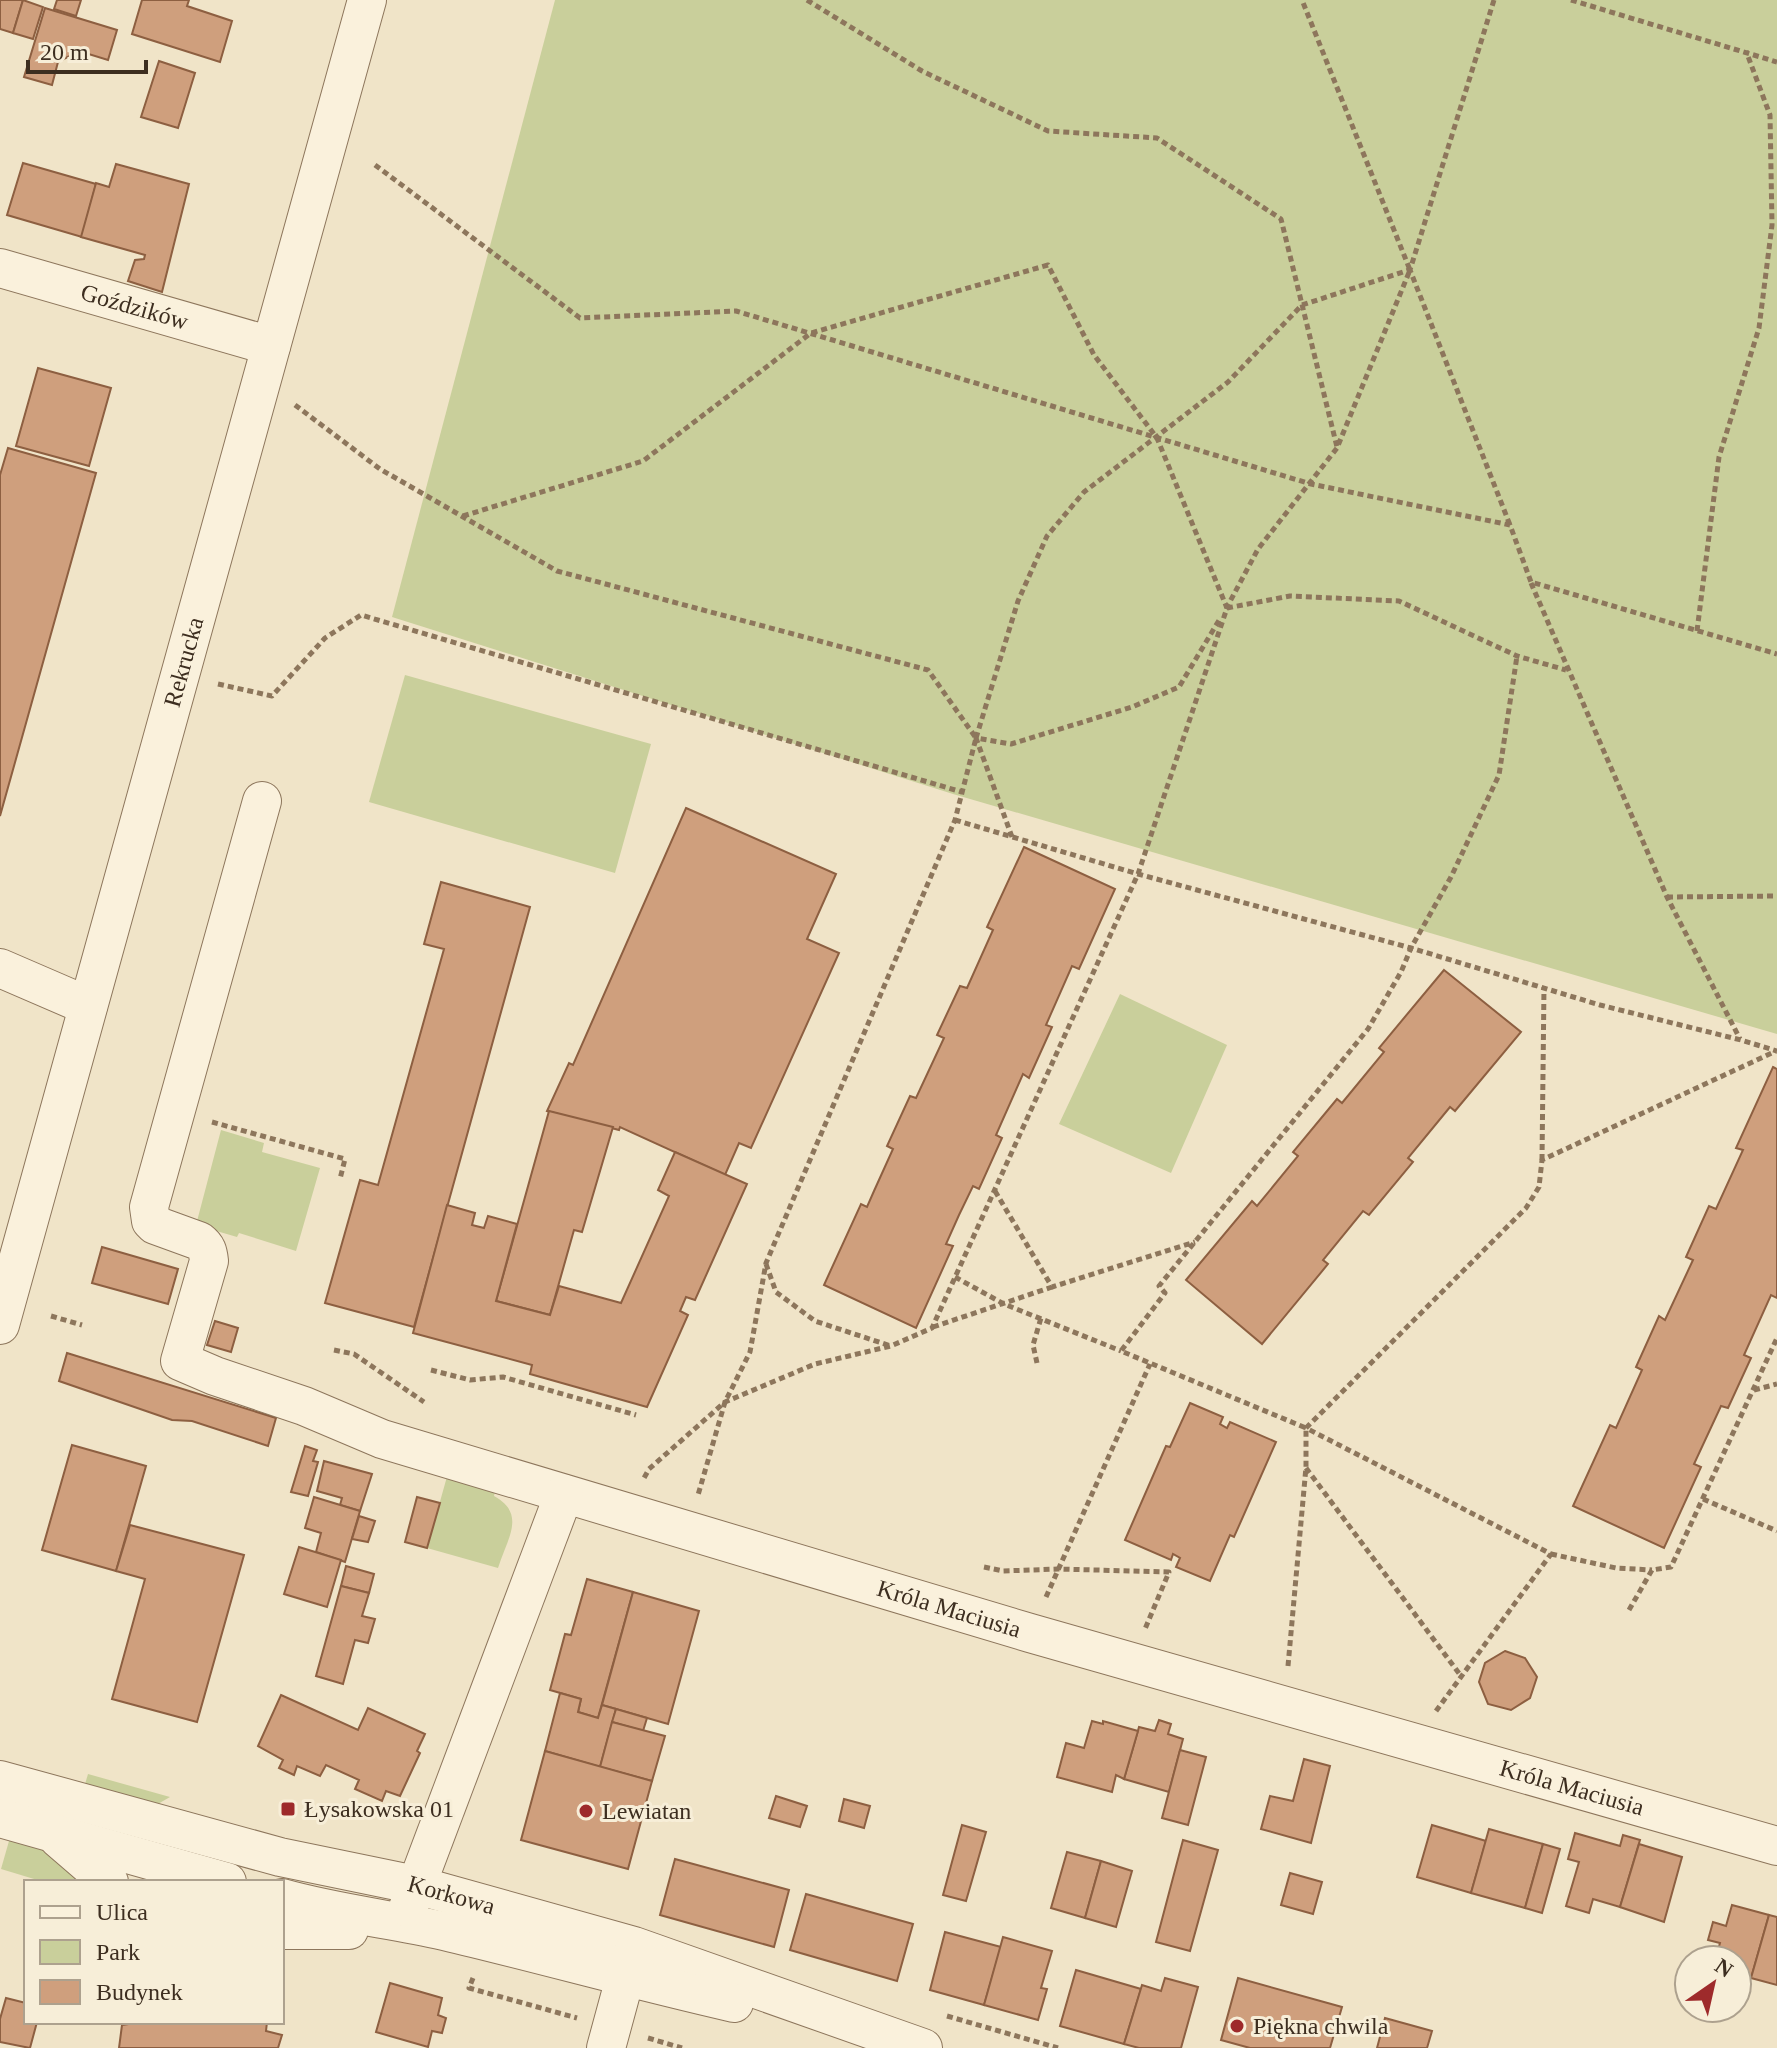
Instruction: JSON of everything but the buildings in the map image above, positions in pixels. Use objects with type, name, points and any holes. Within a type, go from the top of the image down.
[{"type":"street","name":"Rekrucka","points":[[0,1325],[367,0]]},
{"type":"street","name":"Goździków","points":[[0,268],[266,363]]},
{"type":"street","name":"Króla Maciusia","points":[[262,801],[149,1207],[151,1221],[155,1225],[199,1241],[208,1252],[209,1261],[180,1361],[304,1406],[370,1434],[564,1494],[1030,1633],[1777,1846]]},
{"type":"street","points":[[0,968],[88,1006]]},
{"type":"street","points":[[284,1930],[350,1930],[403,1922],[564,1494]]},
{"type":"street","name":"Korkowa","points":[[0,1780],[280,1857],[416,1885],[630,1962],[908,2044]]},
{"type":"street","points":[[0,1818],[220,1880]]},
{"type":"street","points":[[50,1831],[107,1880]]},
{"type":"street","name":"Korkowa","points":[[284,1899],[630,1962]]},
{"type":"street","points":[[606,2048],[630,1962]]},
{"type":"path","points":[[807,0],[922,71],[1048,131],[1157,138],[1281,219],[1337,448]]},
{"type":"path","points":[[1302,0],[1567,670],[1667,897],[1741,1040]]},
{"type":"path","points":[[976,738],[1011,744],[1132,707],[1179,687],[1227,608],[1258,549],[1337,448],[1410,270],[1494,0]]},
{"type":"path","points":[[1571,0],[1777,62]]},
{"type":"path","points":[[1697,631],[1719,457],[1759,328],[1772,225],[1770,115],[1746,51]]},
{"type":"path","points":[[375,165],[580,318],[736,311],[1311,484],[1510,525]]},
{"type":"path","points":[[463,516],[643,461],[811,333],[1048,265],[1094,355],[1157,438],[1227,608],[1138,874],[932,1328]]},
{"type":"path","points":[[688,1530],[725,1402],[750,1352],[766,1263],[955,820],[976,738],[1018,601],[1047,536],[1084,492],[1228,382],[1302,305],[1410,270]]},
{"type":"path","points":[[266,363],[380,469],[557,571],[928,670],[976,738],[1012,837]]},
{"type":"path","points":[[1531,582],[1777,654]]},
{"type":"path","points":[[1227,608],[1290,596],[1399,601],[1517,656],[1567,670]]},
{"type":"path","points":[[224,685],[272,696],[325,638],[361,615],[962,792]]},
{"type":"path","points":[[1121,1351],[1165,1293],[1159,1286],[1368,1029],[1401,972],[1451,877],[1499,775],[1517,656]]},
{"type":"path","points":[[955,820],[1138,874],[1411,948],[1600,1005],[1777,1051]]},
{"type":"path","points":[[1667,897],[1777,896]]},
{"type":"path","points":[[1287,1679],[1306,1467],[1306,1428],[1526,1208],[1539,1187],[1544,987]]},
{"type":"path","points":[[1542,1160],[1777,1051]]},
{"type":"path","points":[[223,1124],[345,1159],[340,1179]]},
{"type":"path","points":[[995,1191],[1052,1287]]},
{"type":"path","points":[[640,1486],[649,1469],[725,1402],[815,1364],[891,1346],[932,1328],[1052,1287],[1196,1242]]},
{"type":"path","points":[[766,1263],[776,1292],[815,1321],[891,1346]]},
{"type":"path","points":[[955,1277],[1004,1304],[1306,1428],[1551,1554],[1616,1568],[1652,1570],[1671,1567],[1777,1338]]},
{"type":"path","points":[[51,1316],[82,1325]]},
{"type":"path","points":[[1037,1363],[1033,1345],[1041,1318]]},
{"type":"path","points":[[334,1350],[354,1354],[424,1402]]},
{"type":"path","points":[[1042,1605],[1150,1364]]},
{"type":"path","points":[[431,1370],[470,1380],[503,1377],[636,1415]]},
{"type":"path","points":[[1753,1390],[1777,1384]]},
{"type":"path","points":[[1306,1467],[1461,1676]]},
{"type":"path","points":[[1703,1499],[1777,1531]]},
{"type":"path","points":[[1428,1721],[1551,1554]]},
{"type":"path","points":[[984,1567],[1003,1571],[1169,1572],[1143,1635]]},
{"type":"path","points":[[1629,1610],[1652,1570]]},
{"type":"green space","points":[[555,0],[1777,0],[1777,1034],[953,794],[392,617]]},
{"type":"green space","points":[[405,675],[651,744],[615,873],[369,802]]},
{"type":"green space","points":[[1120,994],[1227,1045],[1171,1173],[1059,1124]]},
{"type":"green space","points":[[221,1130],[264,1143],[262,1152],[320,1168],[296,1251],[239,1233],[237,1237],[196,1225]]},
{"type":"green space","points":[[448,1473],[496,1487],[494,1496],[510,1511],[512,1528],[498,1568],[427,1548]]},
{"type":"green space","points":[[88,1774],[170,1797],[156,1805],[83,1791]]},
{"type":"green space","points":[[11,1834],[26,1838],[81,1875],[80,1880],[37,1880],[1,1869]]},
{"type":"place","name":"Łysakowska 01","points":[[288,1809]]},
{"type":"place","name":"Lewiatan","points":[[586,1811]]},
{"type":"place","name":"Piękna chwila","points":[[1237,2026]]}]
